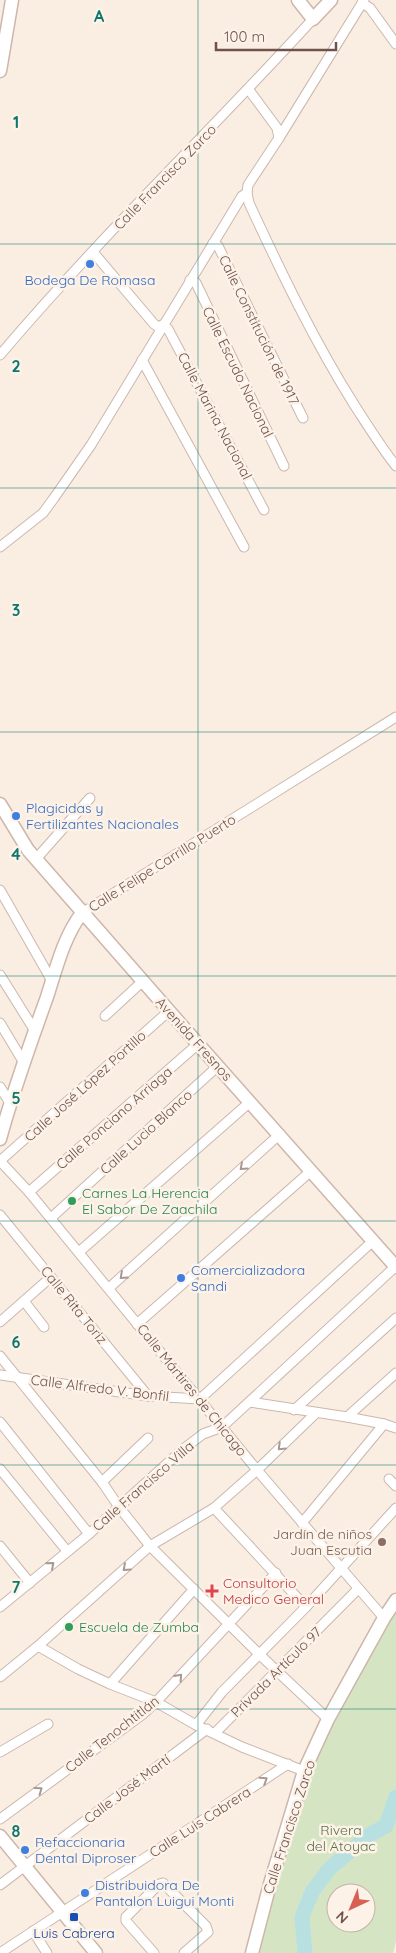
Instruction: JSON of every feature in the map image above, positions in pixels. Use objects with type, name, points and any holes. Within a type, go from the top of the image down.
[{"type":"street","points":[[0,71],[5,13],[12,0]]},
{"type":"street","points":[[298,0],[312,19]]},
{"type":"street","name":"Calle Francisco Zarco","points":[[0,355],[38,310],[92,252],[249,90],[331,0]]},
{"type":"street","points":[[396,44],[370,8],[363,2],[248,185],[247,193],[249,203],[308,327],[344,389],[384,451],[396,466]]},
{"type":"street","points":[[249,90],[277,128],[279,138]]},
{"type":"street","points":[[0,547],[43,512],[91,445],[242,196],[247,193]]},
{"type":"street","name":"Calle Constitución de 1917","points":[[213,243],[218,246],[303,418]]},
{"type":"street","name":"Calle Marina Nacional","points":[[92,252],[154,324],[168,329],[264,510]]},
{"type":"street","name":"Calle Escudo Nacional","points":[[190,280],[196,283],[284,466]]},
{"type":"street","points":[[142,360],[244,547]]},
{"type":"street","name":"Calle Felipe Carrillo Puerto","points":[[0,1139],[10,1103],[52,981],[73,925],[82,913],[396,717]]},
{"type":"street","points":[[36,859],[90,798]]},
{"type":"street","name":"Avenida Fresnos","points":[[0,804],[28,850],[396,1266]]},
{"type":"street","points":[[1,895],[52,981]]},
{"type":"street","points":[[0,974],[35,1031]]},
{"type":"street","points":[[105,1016],[143,981]]},
{"type":"street","name":"Calle José López Portillo","points":[[0,1161],[169,1011]]},
{"type":"street","points":[[0,1023],[24,1064]]},
{"type":"street","name":"Calle Ponciano Arriaga","points":[[29,1192],[198,1044]]},
{"type":"street","name":"Calle Lucio Blanco","points":[[51,1218],[218,1066]]},
{"type":"street","points":[[0,1087],[10,1103]]},
{"type":"street","points":[[78,1252],[250,1102]]},
{"type":"street","points":[[109,1288],[280,1134]]},
{"type":"street","name":"Calle Mártires de Chicago","points":[[0,1161],[51,1218],[222,1427],[384,1618]]},
{"type":"street","points":[[137,1324],[311,1171]]},
{"type":"street","name":"Calle Rita Toriz","points":[[0,1215],[148,1396]]},
{"type":"street","points":[[200,1399],[373,1241]]},
{"type":"street","name":"Calle Francisco Villa","points":[[0,1607],[89,1534],[203,1434],[222,1427],[396,1266]]},
{"type":"street","points":[[0,1322],[51,1277]]},
{"type":"street","points":[[24,1301],[44,1327]]},
{"type":"street","points":[[294,1410],[396,1318]]},
{"type":"street","points":[[0,1356],[102,1482],[150,1546],[328,1719]]},
{"type":"street","points":[[347,1417],[396,1373]]},
{"type":"street","name":"Calle Alfredo V. Bonfil","points":[[0,1375],[148,1396],[200,1399]]},
{"type":"street","points":[[250,1402],[347,1417],[396,1428]]},
{"type":"street","points":[[0,1677],[38,1646],[150,1546],[214,1508],[258,1470],[316,1413]]},
{"type":"street","points":[[0,1422],[89,1534]]},
{"type":"street","points":[[302,1523],[384,1424]]},
{"type":"street","points":[[102,1482],[148,1438]]},
{"type":"street","points":[[0,1469],[67,1551]]},
{"type":"street","points":[[214,1508],[306,1607]]},
{"type":"street","points":[[196,1725],[222,1692],[306,1607],[396,1508]]},
{"type":"street","points":[[0,1546],[30,1583]]},
{"type":"street","name":"Calle Tenochtitlán","points":[[0,1819],[143,1714],[276,1573]]},
{"type":"street","points":[[110,1684],[194,1589]]},
{"type":"street","name":"Privada Artículo 97","points":[[211,1731],[277,1671],[358,1589]]},
{"type":"street","name":"Calle Francisco Zarco","points":[[252,1953],[270,1884],[304,1771],[328,1719],[396,1600]]},
{"type":"street","points":[[38,1646],[110,1684],[156,1702],[196,1725],[242,1747],[304,1771]]},
{"type":"street","points":[[0,1752],[48,1724]]},
{"type":"street","name":"Calle José Martí","points":[[0,1885],[211,1731]]},
{"type":"street","name":"Calle Luis Cabrera","points":[[0,1953],[288,1764]]},
{"type":"street","points":[[0,1836],[96,1953]]},
{"type":"street","points":[[154,1953],[126,1921],[126,1917],[162,1883],[206,1926],[208,1932],[184,1953]]},
{"type":"street","points":[[33,1931],[47,1953]]},
{"type":"green space","name":"Rivera del Atoyac","points":[[396,1600],[396,1941],[393,1953],[253,1953],[304,1771]]},
{"type":"waterway","points":[[305,1953],[302,1917],[312,1892],[329,1869],[369,1835],[386,1826],[396,1797]]},
{"type":"place","name":"Bodega De Romasa","points":[[90,264]]},
{"type":"place","name":"Plagicidas y Fertilizantes Nacionales","points":[[16,816]]},
{"type":"place","name":"Carnes La Herencia El Sabor De Zaachila","points":[[72,1201]]},
{"type":"place","name":"Comercializadora Sandi","points":[[181,1278]]},
{"type":"place","name":"Jardín de niños Juan Escutia","points":[[382,1542]]},
{"type":"place","name":"Consultorio Medico General","points":[[212,1591]]},
{"type":"place","name":"Escuela de Zumba","points":[[69,1627]]},
{"type":"place","name":"Refaccionaria Dental Diproser","points":[[25,1850]]},
{"type":"place","name":"Distribuidora De Pantalon Luigui Monti","points":[[85,1893]]},
{"type":"place","name":"Luis Cabrera","points":[[74,1917]]}]
